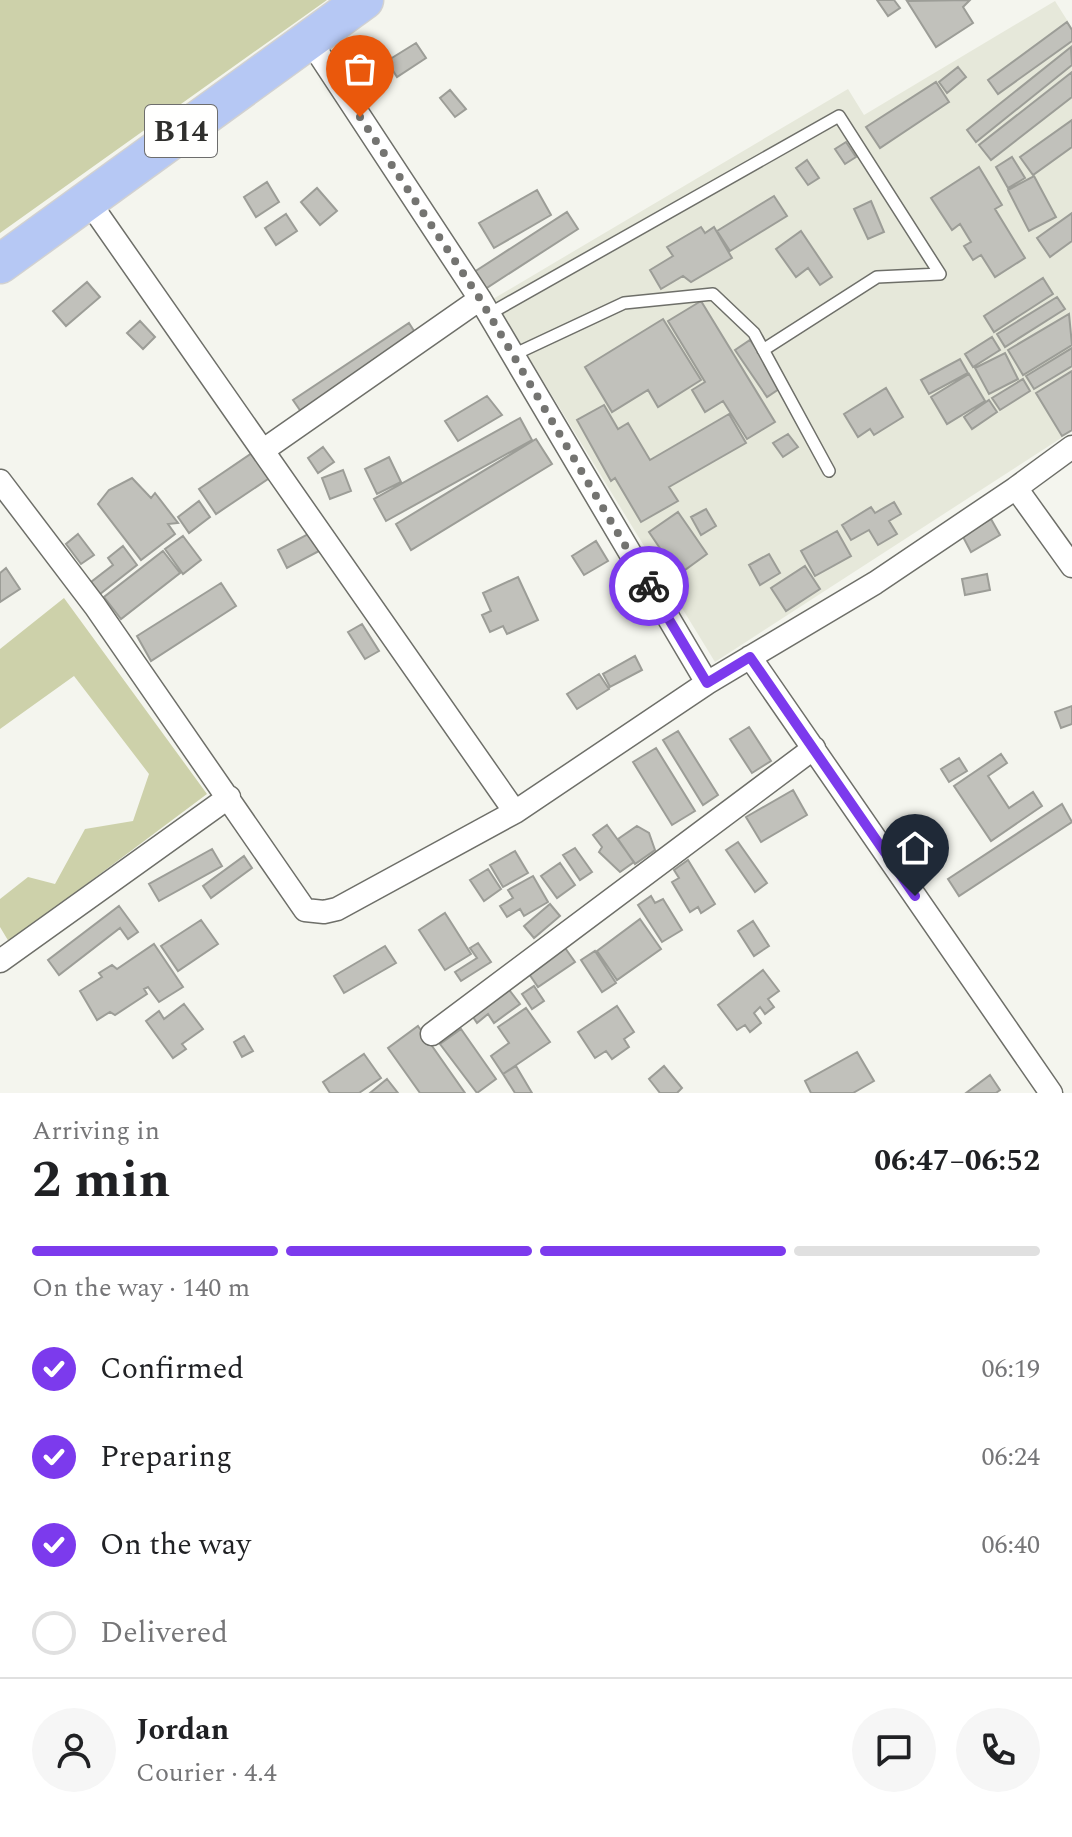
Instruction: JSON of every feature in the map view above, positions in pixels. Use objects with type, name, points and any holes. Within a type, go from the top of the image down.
[{"type":"highway","name":"B14","points":[[0,264],[364,0]]},
{"type":"street","points":[[309,39],[484,306],[707,683]]},
{"type":"street","points":[[87,199],[265,449],[515,812]]},
{"type":"street","points":[[265,449],[484,306]]},
{"type":"street","points":[[0,481],[95,606],[305,910],[324,912],[337,909],[515,812],[707,683],[875,583],[1072,447]]},
{"type":"street","points":[[1016,488],[1072,566]]},
{"type":"street","points":[[750,657],[1051,1093]]},
{"type":"street","points":[[432,1034],[814,748]]},
{"type":"street","points":[[0,961],[229,797]]},
{"type":"lane","points":[[484,306],[839,116],[940,274],[877,277],[763,350]]},
{"type":"lane","points":[[513,355],[624,303],[713,294],[754,333],[829,471]]},
{"type":"shaded area","points":[[1055,1],[1072,28],[1072,431],[715,662],[493,299],[848,89],[864,115]]},
{"type":"green space","points":[[0,0],[327,0],[0,233]]},
{"type":"green space","points":[[64,598],[207,794],[9,942],[0,927],[0,899],[28,877],[55,884],[85,829],[133,821],[149,774],[74,676],[0,729],[0,649]]},
{"type":"building","points":[[877,0],[894,0],[900,8],[888,16]]},
{"type":"building","points":[[970,0],[963,7],[973,23],[936,47],[907,1]]},
{"type":"building","points":[[1067,22],[1072,30],[1072,41],[998,94],[988,80]]},
{"type":"building","points":[[416,43],[426,58],[397,77],[387,61]]},
{"type":"building","points":[[1071,47],[1072,65],[976,142],[967,130]]},
{"type":"building","points":[[958,67],[966,77],[947,93],[939,82]]},
{"type":"building","points":[[1072,72],[1072,97],[991,160],[979,145]]},
{"type":"building","points":[[936,82],[949,102],[880,148],[866,127]]},
{"type":"building","points":[[450,90],[466,109],[455,117],[440,98]]},
{"type":"building","points":[[1072,120],[1072,147],[1033,175],[1020,157]]},
{"type":"building","points":[[846,142],[856,157],[845,164],[835,149]]},
{"type":"building","points":[[1012,157],[1025,178],[1008,188],[996,167]]},
{"type":"building","points":[[807,160],[819,178],[808,185],[796,168]]},
{"type":"building","points":[[979,167],[1002,205],[995,209],[1025,258],[995,277],[981,255],[973,260],[964,246],[971,242],[960,224],[952,230],[931,198]]},
{"type":"building","points":[[1034,176],[1056,217],[1029,231],[1008,190]]},
{"type":"building","points":[[267,182],[279,202],[256,217],[244,197]]},
{"type":"building","points":[[317,188],[337,211],[320,225],[301,202]]},
{"type":"building","points":[[537,190],[551,215],[494,248],[479,223]]},
{"type":"building","points":[[774,196],[787,216],[730,251],[717,231]]},
{"type":"building","points":[[871,201],[884,232],[868,239],[854,209]]},
{"type":"building","points":[[567,212],[578,229],[482,291],[471,274]]},
{"type":"building","points":[[1072,213],[1072,241],[1050,257],[1037,238]]},
{"type":"building","points":[[286,214],[297,231],[276,245],[265,228]]},
{"type":"building","points":[[701,227],[705,233],[714,227],[732,258],[691,282],[683,276],[661,289],[650,270],[673,256],[667,247]]},
{"type":"building","points":[[801,231],[832,277],[820,285],[808,268],[796,277],[776,249]]},
{"type":"building","points":[[1043,278],[1053,294],[994,332],[984,316]]},
{"type":"building","points":[[87,282],[100,297],[66,326],[53,311]]},
{"type":"building","points":[[1057,297],[1065,309],[1005,347],[997,334]]},
{"type":"building","points":[[701,301],[775,422],[747,439],[723,401],[705,412],[692,390],[705,382],[668,321]]},
{"type":"building","points":[[1069,314],[1072,345],[1023,375],[1008,350]]},
{"type":"building","points":[[663,319],[701,380],[658,407],[648,390],[612,412],[585,367]]},
{"type":"building","points":[[140,321],[155,337],[143,349],[127,333]]},
{"type":"building","points":[[409,323],[416,334],[304,416],[293,400]]},
{"type":"building","points":[[992,337],[1000,350],[973,367],[965,354]]},
{"type":"building","points":[[750,340],[782,387],[767,397],[735,350]]},
{"type":"building","points":[[1072,348],[1072,366],[1034,389],[1026,376]]},
{"type":"building","points":[[1005,353],[1018,379],[989,394],[975,368]]},
{"type":"building","points":[[960,359],[968,373],[929,394],[921,380]]},
{"type":"building","points":[[1072,371],[1072,430],[1062,436],[1036,393]]},
{"type":"building","points":[[969,374],[985,401],[947,424],[931,397]]},
{"type":"building","points":[[1023,379],[1030,391],[1000,410],[992,398]]},
{"type":"building","points":[[886,388],[903,417],[874,435],[870,429],[858,437],[844,414]]},
{"type":"building","points":[[487,396],[502,415],[458,441],[445,421]]},
{"type":"building","points":[[989,400],[997,412],[972,429],[964,417]]},
{"type":"building","points":[[604,405],[618,429],[628,423],[650,460],[729,414],[746,443],[669,487],[678,501],[641,522],[615,478],[611,481],[577,420]]},
{"type":"building","points":[[520,418],[532,440],[386,521],[374,499]]},
{"type":"building","points":[[788,434],[798,447],[783,457],[773,443]]},
{"type":"building","points":[[536,439],[552,464],[411,550],[396,524]]},
{"type":"building","points":[[323,447],[334,462],[318,473],[308,458]]},
{"type":"building","points":[[255,451],[271,477],[216,514],[199,489]]},
{"type":"building","points":[[389,457],[401,482],[377,494],[365,469]]},
{"type":"building","points":[[343,470],[351,491],[330,499],[322,478]]},
{"type":"building","points":[[132,478],[151,498],[155,493],[178,523],[168,524],[175,534],[141,560],[98,504],[109,490]]},
{"type":"building","points":[[199,501],[210,517],[189,533],[178,517]]},
{"type":"building","points":[[894,502],[901,514],[889,521],[897,534],[878,545],[869,530],[851,540],[842,525],[871,507],[875,513]]},
{"type":"building","points":[[706,509],[716,526],[701,535],[691,517]]},
{"type":"building","points":[[678,512],[707,554],[678,575],[649,532]]},
{"type":"building","points":[[991,519],[1000,535],[971,552],[962,535]]},
{"type":"building","points":[[837,531],[851,556],[815,576],[801,551]]},
{"type":"building","points":[[310,533],[319,551],[287,568],[278,550]]},
{"type":"building","points":[[78,534],[94,555],[81,564],[66,544]]},
{"type":"building","points":[[183,536],[201,560],[183,574],[165,549]]},
{"type":"building","points":[[596,541],[608,561],[584,575],[572,556]]},
{"type":"building","points":[[123,546],[137,565],[100,594],[91,582],[113,565],[108,558]]},
{"type":"building","points":[[163,551],[180,573],[121,619],[104,597]]},
{"type":"building","points":[[769,554],[780,573],[760,585],[749,565]]},
{"type":"building","points":[[805,566],[820,589],[786,611],[771,588]]},
{"type":"building","points":[[6,568],[20,589],[0,602],[0,573]]},
{"type":"building","points":[[987,574],[990,590],[965,595],[962,579]]},
{"type":"building","points":[[518,577],[538,620],[507,634],[503,626],[490,632],[482,615],[491,611],[483,593]]},
{"type":"building","points":[[221,583],[236,606],[151,661],[137,636]]},
{"type":"building","points":[[362,624],[379,651],[365,659],[348,632]]},
{"type":"building","points":[[635,656],[642,670],[610,687],[603,674]]},
{"type":"building","points":[[599,674],[609,689],[577,709],[567,694]]},
{"type":"building","points":[[1072,706],[1072,724],[1061,728],[1055,712]]},
{"type":"building","points":[[749,727],[771,761],[752,773],[730,739]]},
{"type":"building","points":[[678,731],[718,795],[703,805],[663,740]]},
{"type":"building","points":[[656,748],[695,811],[672,825],[633,762]]},
{"type":"building","points":[[1001,754],[1007,763],[988,776],[1009,808],[1033,792],[1042,806],[991,841],[954,786]]},
{"type":"building","points":[[959,758],[967,771],[949,782],[941,769]]},
{"type":"building","points":[[793,790],[807,815],[761,842],[746,817]]},
{"type":"building","points":[[1062,804],[1072,822],[959,896],[948,879]]},
{"type":"building","points":[[607,825],[634,862],[620,872],[599,852],[602,847],[593,835]]},
{"type":"building","points":[[637,826],[649,833],[655,850],[635,864],[618,839]]},
{"type":"building","points":[[738,842],[767,883],[755,892],[726,850]]},
{"type":"building","points":[[575,848],[592,872],[580,880],[563,855]]},
{"type":"building","points":[[212,849],[222,866],[159,901],[149,884]]},
{"type":"building","points":[[515,851],[528,873],[503,887],[490,865]]},
{"type":"building","points":[[244,856],[252,868],[211,898],[203,886]]},
{"type":"building","points":[[688,860],[715,904],[701,913],[698,907],[690,912],[672,882],[679,878],[674,870]]},
{"type":"building","points":[[560,863],[575,885],[557,898],[541,876]]},
{"type":"building","points":[[488,869],[501,889],[484,901],[470,880]]},
{"type":"building","points":[[533,876],[548,902],[524,916],[520,909],[507,917],[500,906],[513,898],[508,890]]},
{"type":"building","points":[[651,896],[655,903],[663,899],[682,930],[662,942],[638,905]]},
{"type":"building","points":[[550,904],[560,916],[534,938],[524,926]]},
{"type":"building","points":[[119,906],[138,932],[128,939],[120,928],[59,975],[48,960]]},
{"type":"building","points":[[445,913],[471,954],[445,970],[419,930]]},
{"type":"building","points":[[640,919],[661,949],[617,980],[597,951]]},
{"type":"building","points":[[201,920],[218,944],[178,971],[161,946]]},
{"type":"building","points":[[753,921],[769,946],[754,956],[738,931]]},
{"type":"building","points":[[478,943],[491,962],[461,981],[455,972],[477,958],[470,948]]},
{"type":"building","points":[[154,944],[183,987],[159,1002],[148,987],[144,989],[147,994],[115,1015],[110,1012],[97,1020],[80,991],[102,977],[99,973],[112,965],[117,969]]},
{"type":"building","points":[[563,945],[575,962],[538,987],[527,971]]},
{"type":"building","points":[[385,946],[396,963],[344,993],[334,976]]},
{"type":"building","points":[[595,951],[616,983],[602,992],[581,960]]},
{"type":"building","points":[[763,970],[779,991],[768,999],[774,1007],[765,1014],[760,1007],[754,1013],[761,1023],[750,1032],[745,1025],[737,1030],[718,1005]]},
{"type":"building","points":[[534,986],[544,1001],[532,1009],[522,994]]},
{"type":"building","points":[[507,987],[520,1004],[494,1023],[488,1014],[477,1023],[471,1014]]},
{"type":"building","points":[[184,1004],[203,1029],[182,1044],[186,1049],[173,1058],[146,1021],[159,1011],[164,1019]]},
{"type":"building","points":[[617,1006],[634,1032],[624,1039],[629,1047],[612,1059],[606,1051],[595,1058],[578,1032]]},
{"type":"building","points":[[526,1008],[550,1042],[503,1074],[491,1056],[509,1043],[498,1027]]},
{"type":"building","points":[[418,1026],[465,1093],[420,1093],[388,1048]]},
{"type":"building","points":[[461,1029],[496,1079],[477,1093],[440,1044]]},
{"type":"building","points":[[244,1036],[253,1051],[242,1057],[234,1042]]},
{"type":"building","points":[[857,1052],[874,1081],[853,1093],[811,1093],[805,1081]]},
{"type":"building","points":[[364,1054],[381,1078],[359,1093],[330,1093],[323,1082]]},
{"type":"building","points":[[516,1066],[532,1093],[515,1093],[503,1074]]},
{"type":"building","points":[[664,1066],[682,1088],[677,1093],[660,1093],[649,1079]]},
{"type":"building","points":[[990,1075],[1000,1090],[996,1093],[966,1093]]},
{"type":"building","points":[[387,1079],[398,1093],[370,1093]]},
{"type":"way so far","points":[[360,117],[480,299],[649,586]]},
{"type":"route","points":[[649,586],[707,683],[750,657],[915,896]]}]
